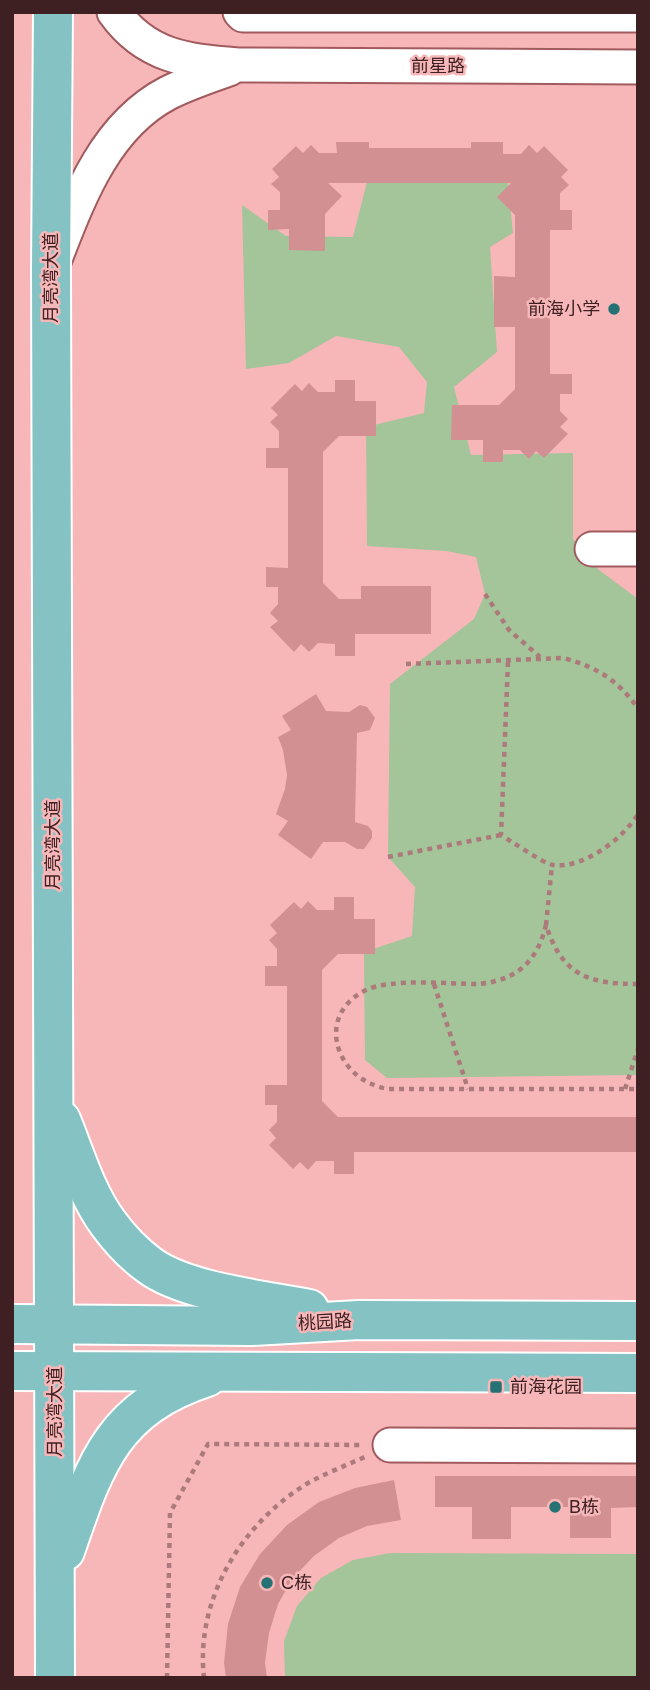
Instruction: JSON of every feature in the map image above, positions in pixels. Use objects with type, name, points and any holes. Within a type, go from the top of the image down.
[{"type":"main road","name":"月亮湾大道","points":[[53,12],[51,270],[55,1678]]},
{"type":"main road","points":[[54,1101],[89,1189],[107,1222],[150,1266],[175,1279],[211,1289],[359,1320]]},
{"type":"main road","name":"桃园路","points":[[12,1324],[252,1326],[359,1320],[638,1321]]},
{"type":"main road","points":[[12,1371],[638,1373]]},
{"type":"main road","points":[[55,1579],[89,1481],[113,1439],[130,1420],[164,1395],[184,1384],[220,1372]]},
{"type":"street","name":"前星路","points":[[114,12],[140,38],[166,55],[191,62],[238,65],[638,67]]},
{"type":"street","points":[[240,12],[243,15],[638,15]]},
{"type":"street","points":[[435,66],[436,14]]},
{"type":"street","name":"前星路","points":[[51,270],[82,192],[115,138],[142,111],[166,94],[238,65]]},
{"type":"street","points":[[592,549],[638,549]]},
{"type":"street","points":[[390,1445],[638,1446]]},
{"type":"path","points":[[485,594],[509,630],[541,657]]},
{"type":"path","points":[[406,664],[508,662],[541,657],[575,661],[607,675],[625,690],[638,708]]},
{"type":"path","points":[[502,835],[508,662]]},
{"type":"path","points":[[388,857],[502,835],[552,865],[575,862],[597,853],[617,840],[638,814]]},
{"type":"path","points":[[552,865],[546,925],[535,955],[524,967],[495,982],[479,984],[376,985],[352,999],[339,1022],[339,1050],[352,1073],[376,1087],[638,1089]]},
{"type":"path","points":[[546,925],[559,955],[569,967],[583,976],[598,982],[638,984]]},
{"type":"path","points":[[434,984],[468,1089]]},
{"type":"path","points":[[625,1089],[638,1049]]},
{"type":"path","points":[[167,1678],[170,1513],[208,1444],[390,1445]]},
{"type":"path","points":[[204,1678],[202,1663],[206,1620],[220,1578],[242,1541],[272,1508],[309,1483],[390,1445]]},
{"type":"green space","points":[[367,182],[508,183],[513,233],[490,247],[497,352],[454,387],[471,455],[573,453],[573,539],[599,570],[638,599],[638,1075],[387,1078],[365,1060],[364,952],[412,936],[415,887],[388,857],[390,684],[474,619],[485,594],[476,557],[446,551],[367,546],[366,427],[424,413],[427,382],[399,347],[336,336],[289,363],[246,369],[242,205],[286,236],[353,237]]},
{"type":"green space","points":[[390,1553],[638,1554],[638,1678],[285,1678],[284,1641],[297,1606],[321,1578],[353,1560]]},
{"type":"building","points":[[336,142],[369,142],[369,148],[471,148],[471,142],[503,142],[503,154],[521,154],[529,145],[537,153],[544,146],[568,170],[561,177],[569,185],[560,193],[560,210],[572,210],[572,230],[550,230],[550,374],[572,374],[572,394],[560,394],[560,411],[568,419],[560,427],[568,434],[544,458],[536,451],[529,459],[520,450],[503,450],[503,462],[483,462],[483,440],[451,440],[452,405],[499,405],[515,389],[515,327],[494,327],[494,276],[515,277],[515,215],[497,197],[511,183],[328,183],[342,196],[325,214],[325,251],[289,250],[289,229],[268,230],[268,210],[280,210],[280,192],[271,184],[279,177],[272,169],[296,146],[303,153],[311,145],[319,153],[337,153]]},
{"type":"building","points":[[335,380],[355,380],[355,401],[376,401],[376,436],[339,436],[323,452],[323,583],[339,599],[361,599],[361,586],[431,586],[431,634],[355,634],[355,656],[335,656],[335,644],[318,643],[309,652],[301,644],[294,652],[270,627],[278,621],[270,613],[278,604],[278,587],[266,587],[266,567],[288,568],[288,468],[266,468],[266,448],[279,448],[279,431],[270,422],[278,415],[271,408],[295,384],[302,391],[309,383],[318,392],[335,392]]},
{"type":"building","points":[[316,694],[326,711],[349,712],[360,705],[367,707],[375,718],[370,730],[357,733],[355,822],[368,826],[372,831],[372,838],[364,849],[357,849],[345,842],[323,842],[311,859],[278,835],[288,821],[276,814],[287,775],[278,737],[291,730],[282,716]]},
{"type":"building","points":[[334,897],[354,897],[354,919],[375,919],[375,954],[338,954],[322,970],[322,1101],[338,1117],[638,1117],[638,1152],[354,1152],[354,1174],[334,1174],[334,1161],[316,1161],[308,1170],[300,1162],[293,1169],[269,1145],[276,1138],[269,1130],[277,1122],[277,1105],[265,1105],[265,1085],[287,1085],[287,986],[265,986],[265,966],[277,966],[277,949],[269,940],[277,933],[270,925],[294,902],[301,909],[308,901],[317,910],[334,910]]},
{"type":"building","name":"B栋","points":[[435,1476],[638,1476],[638,1507],[611,1508],[611,1538],[570,1538],[570,1507],[511,1507],[511,1539],[472,1539],[472,1507],[435,1507]]},
{"type":"building","name":"C栋","points":[[394,1480],[401,1520],[367,1526],[339,1538],[314,1556],[293,1578],[278,1604],[269,1633],[265,1663],[267,1678],[226,1678],[224,1663],[228,1624],[240,1587],[260,1554],[287,1525],[319,1502],[355,1488]]},
{"type":"place","name":"前海小学","points":[[614,309]]},
{"type":"place","name":"前海花园","points":[[496,1387]]},
{"type":"place","name":"B栋","points":[[555,1507]]},
{"type":"place","name":"C栋","points":[[267,1583]]}]
